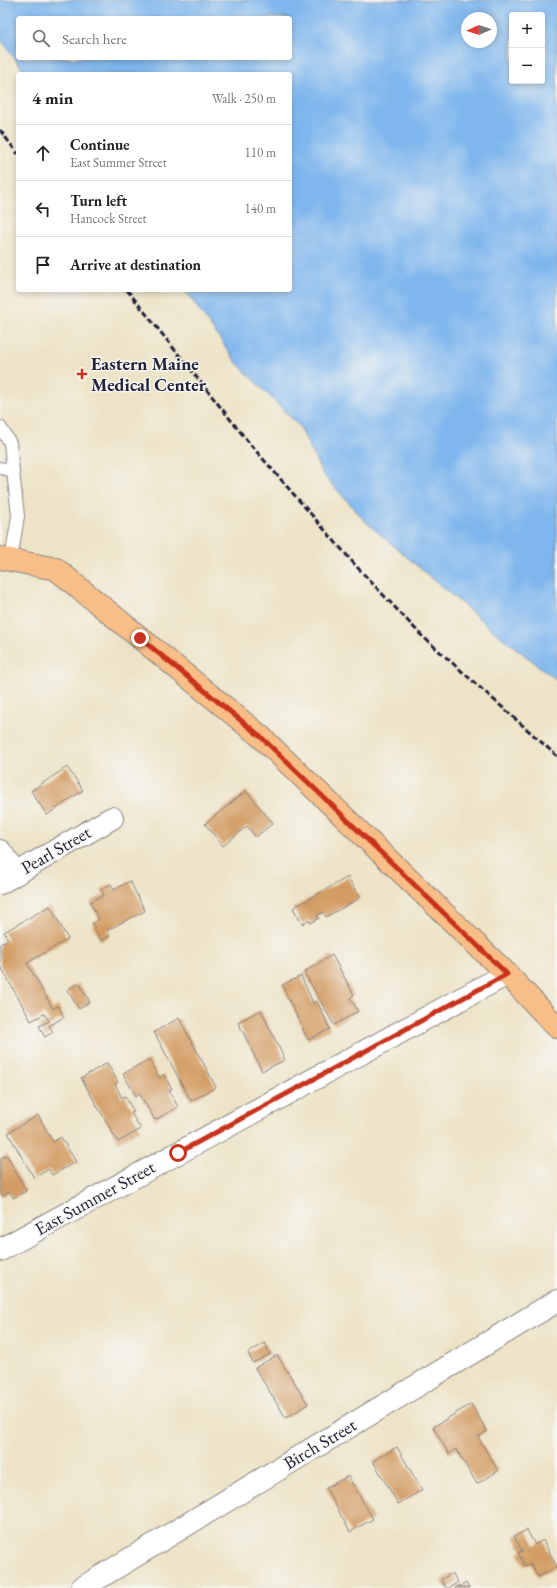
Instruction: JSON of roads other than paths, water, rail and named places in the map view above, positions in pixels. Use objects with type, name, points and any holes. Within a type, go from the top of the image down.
[{"type":"main road","points":[[5,559],[56,569],[254,731],[507,974],[557,1027]]},
{"type":"street","name":"Pearl Street","points":[[8,878],[112,818]]},
{"type":"street","points":[[0,851],[8,878]]},
{"type":"street","name":"East Summer Street","points":[[0,1250],[507,974]]},
{"type":"street","name":"Birch Street","points":[[82,1588],[557,1301]]},
{"type":"lane","points":[[0,427],[10,443],[18,516],[5,559]]},
{"type":"lane","points":[[0,468],[14,471]]},
{"type":"water","points":[[0,0],[557,0],[557,680],[495,632],[367,523],[322,473],[300,427],[237,363],[186,292],[292,292],[292,72],[25,72],[0,38]]},
{"type":"railway","points":[[0,130],[16,151]]},
{"type":"railway","points":[[129,292],[250,444],[357,567],[421,635],[557,756]]},
{"type":"place","name":"Eastern Maine Medical Center","points":[[82,374]]}]
